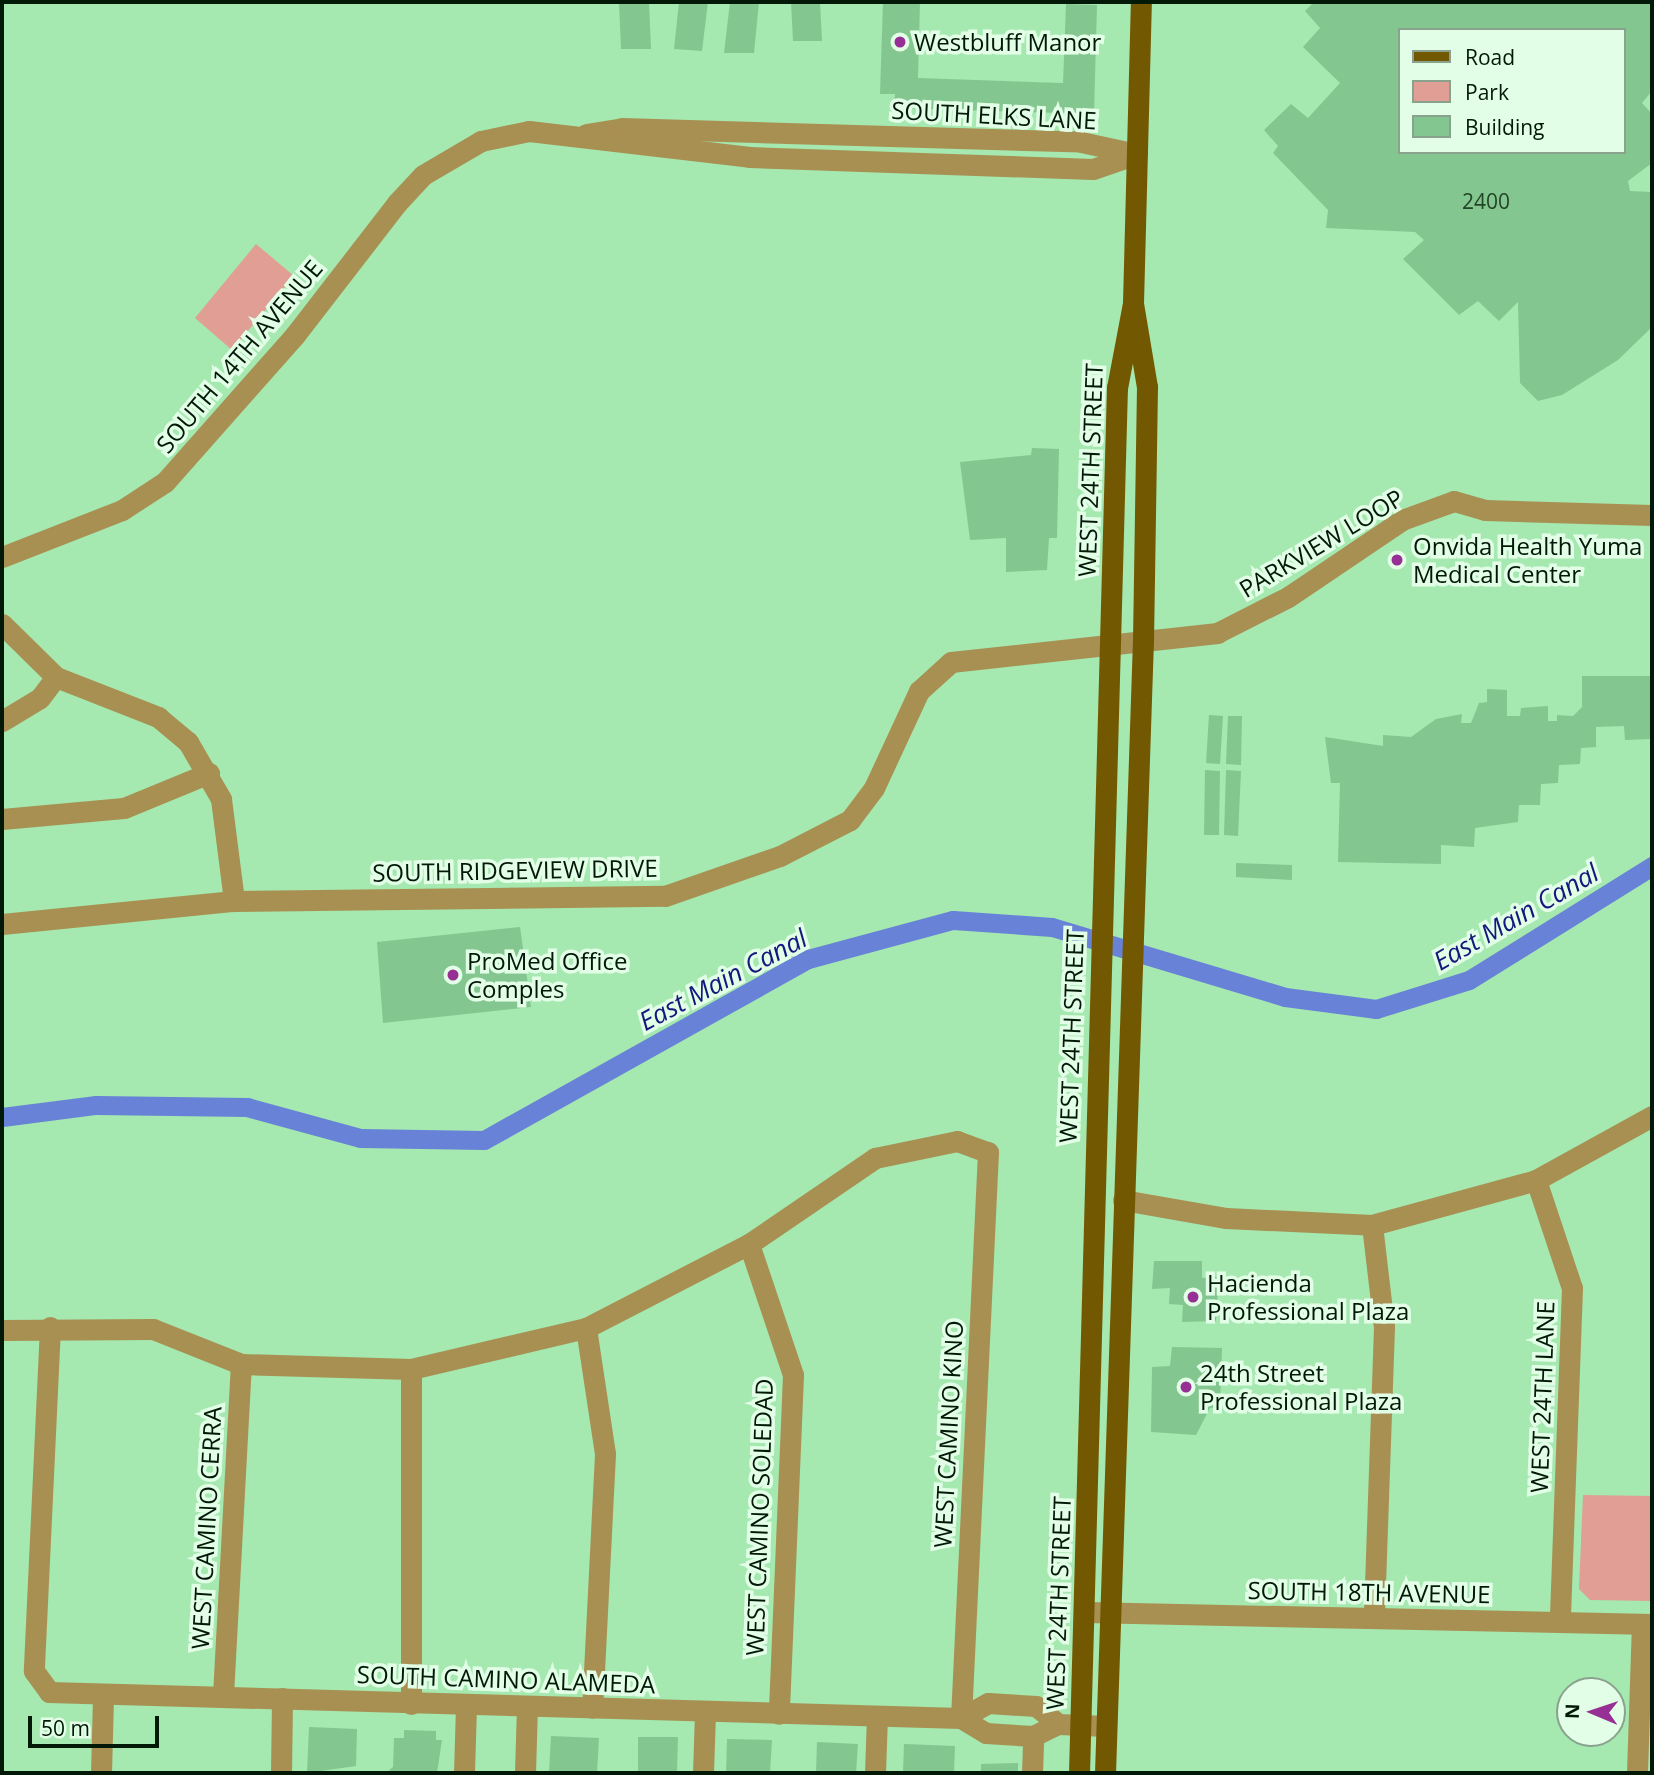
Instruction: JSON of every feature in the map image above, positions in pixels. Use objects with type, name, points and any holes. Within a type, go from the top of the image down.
[{"type":"main road","name":"WEST 24TH STREET","points":[[1079,1773],[1086,1612],[1101,899],[1117,388],[1133,303],[1141,2]]},
{"type":"main road","name":"WEST 24TH STREET","points":[[1105,1773],[1143,641],[1147,387],[1133,303]]},
{"type":"main road","points":[[1097,1067],[1107,1095],[1106,1181],[1110,1193],[1123,1200]]},
{"type":"street","name":"SOUTH ELKS LANE","points":[[481,141],[529,131],[584,135],[646,149],[868,162],[1093,169],[1137,153]]},
{"type":"street","name":"SOUTH 14TH AVENUE","points":[[2,557],[122,510],[165,482],[295,335],[397,203],[423,175],[481,141]]},
{"type":"street","name":"PARKVIEW LOOP","points":[[1111,642],[1217,633],[1288,597],[1402,520],[1454,501],[1485,510],[1652,515]]},
{"type":"street","points":[[2,624],[56,677],[158,717],[188,741],[209,773],[221,799],[234,901]]},
{"type":"street","name":"SOUTH RIDGEVIEW DRIVE","points":[[2,924],[234,901],[665,896],[780,856],[850,820],[874,788],[919,691],[951,662],[1111,642]]},
{"type":"street","points":[[2,721],[40,698],[56,677]]},
{"type":"street","points":[[2,819],[124,808],[209,773]]},
{"type":"street","points":[[1123,1200],[1226,1218],[1372,1225],[1536,1180],[1652,1116]]},
{"type":"street","name":"WEST CAMINO KINO","points":[[749,1244],[875,1158],[957,1141],[988,1152],[961,1718]]},
{"type":"street","name":"WEST 24TH LANE","points":[[1536,1180],[1572,1288],[1560,1622]]},
{"type":"street","points":[[1372,1225],[1384,1327],[1374,1618]]},
{"type":"street","points":[[2,1330],[50,1327],[153,1329],[241,1364],[411,1368],[586,1328],[749,1244]]},
{"type":"street","name":"WEST CAMINO SOLEDAD","points":[[749,1244],[793,1375],[779,1714]]},
{"type":"street","name":"SOUTH CAMINO ALAMEDA","points":[[50,1327],[34,1671],[49,1692],[103,1696],[223,1695],[466,1706],[961,1718],[988,1703],[1036,1706],[1058,1724]]},
{"type":"street","points":[[586,1328],[605,1454],[592,1708]]},
{"type":"street","name":"WEST CAMINO CERRA","points":[[223,1695],[241,1364]]},
{"type":"street","points":[[411,1368],[411,1704]]},
{"type":"street","name":"SOUTH 18TH AVENUE","points":[[1086,1612],[1647,1624]]},
{"type":"street","points":[[1637,1773],[1647,1624]]},
{"type":"street","points":[[101,1773],[103,1696]]},
{"type":"street","points":[[281,1773],[282,1698]]},
{"type":"street","points":[[464,1773],[466,1706]]},
{"type":"street","points":[[525,1773],[527,1707]]},
{"type":"street","points":[[703,1773],[705,1712]]},
{"type":"street","points":[[876,1773],[877,1717]]},
{"type":"street","name":"SOUTH CAMINO ALAMEDA","points":[[961,1718],[986,1733],[1033,1736],[1058,1724],[1106,1726]]},
{"type":"street","points":[[1032,1773],[1033,1736]]},
{"type":"green space","points":[[256,244],[294,276],[232,350],[195,318]]},
{"type":"green space","points":[[1583,1495],[1652,1496],[1652,1601],[1590,1600],[1579,1589]]},
{"type":"building","points":[[619,2],[649,2],[651,49],[621,49]]},
{"type":"building","points":[[679,2],[708,2],[702,51],[674,49]]},
{"type":"building","points":[[730,2],[759,2],[754,53],[724,53]]},
{"type":"building","points":[[791,2],[820,2],[822,41],[793,41]]},
{"type":"building","name":"Westbluff Manor","points":[[883,2],[920,2],[918,78],[1063,83],[1066,4],[1097,5],[1094,114],[894,108],[895,94],[880,94]]},
{"type":"building","points":[[1314,2],[1652,2],[1652,91],[1642,103],[1652,114],[1652,163],[1628,181],[1630,191],[1652,192],[1652,327],[1618,360],[1562,395],[1538,401],[1520,383],[1518,302],[1499,321],[1478,301],[1459,315],[1403,259],[1424,240],[1415,232],[1326,228],[1328,210],[1273,153],[1278,146],[1264,130],[1291,104],[1308,118],[1340,83],[1303,47],[1320,28],[1305,11]]},
{"type":"building","points":[[1032,448],[1059,449],[1057,538],[1049,538],[1047,570],[1006,572],[1006,538],[970,540],[960,462],[1031,455]]},
{"type":"building","points":[[1582,676],[1652,676],[1652,739],[1625,740],[1624,726],[1596,727],[1596,747],[1581,748],[1580,764],[1559,765],[1558,783],[1541,784],[1540,805],[1519,805],[1518,822],[1475,828],[1474,847],[1441,845],[1441,864],[1338,862],[1340,783],[1331,783],[1325,737],[1383,746],[1383,735],[1411,737],[1436,719],[1462,714],[1461,723],[1471,723],[1479,703],[1487,702],[1487,689],[1507,690],[1507,716],[1520,716],[1521,708],[1548,706],[1548,721],[1557,721],[1557,715],[1573,716],[1582,707]]},
{"type":"building","points":[[1209,715],[1223,716],[1220,764],[1206,763]]},
{"type":"building","points":[[1228,716],[1242,716],[1241,765],[1226,764]]},
{"type":"building","points":[[1205,770],[1220,771],[1219,835],[1204,835]]},
{"type":"building","points":[[1226,770],[1241,771],[1238,836],[1224,835]]},
{"type":"building","points":[[1236,863],[1292,865],[1292,880],[1236,877]]},
{"type":"building","name":"ProMed Office Comples","points":[[520,927],[531,1007],[383,1023],[377,942]]},
{"type":"building","name":"Hacienda Professional Plaza","points":[[1154,1261],[1202,1261],[1202,1278],[1219,1277],[1216,1321],[1182,1322],[1183,1305],[1169,1304],[1170,1288],[1152,1289]]},
{"type":"building","name":"24th Street Professional Plaza","points":[[1172,1347],[1222,1348],[1220,1407],[1210,1408],[1196,1435],[1151,1432],[1152,1367],[1170,1366]]},
{"type":"building","points":[[309,1727],[357,1729],[356,1766],[307,1773]]},
{"type":"building","points":[[404,1730],[436,1731],[436,1740],[442,1740],[437,1773],[386,1773],[393,1767],[394,1738],[404,1738]]},
{"type":"building","points":[[551,1736],[599,1738],[597,1773],[549,1772]]},
{"type":"building","points":[[638,1737],[678,1737],[677,1773],[638,1773]]},
{"type":"building","points":[[727,1739],[772,1740],[770,1773],[726,1773]]},
{"type":"building","points":[[817,1742],[858,1744],[856,1773],[816,1773]]},
{"type":"building","points":[[904,1744],[955,1746],[954,1773],[903,1773]]},
{"type":"building","points":[[1018,1763],[1018,1773],[981,1773],[981,1764]]},
{"type":"waterway","name":"East Main Canal","points":[[2,1117],[96,1105],[247,1107],[360,1138],[484,1140],[808,959],[953,920],[1052,927],[1285,997],[1376,1009],[1469,980],[1652,866]]},
{"type":"place","name":"Westbluff Manor","points":[[900,42]]},
{"type":"place","name":"Onvida Health Yuma Medical Center","points":[[1397,560]]},
{"type":"place","name":"ProMed Office Comples","points":[[453,975]]},
{"type":"place","name":"Hacienda Professional Plaza","points":[[1193,1297]]},
{"type":"place","name":"24th Street Professional Plaza","points":[[1186,1387]]}]
